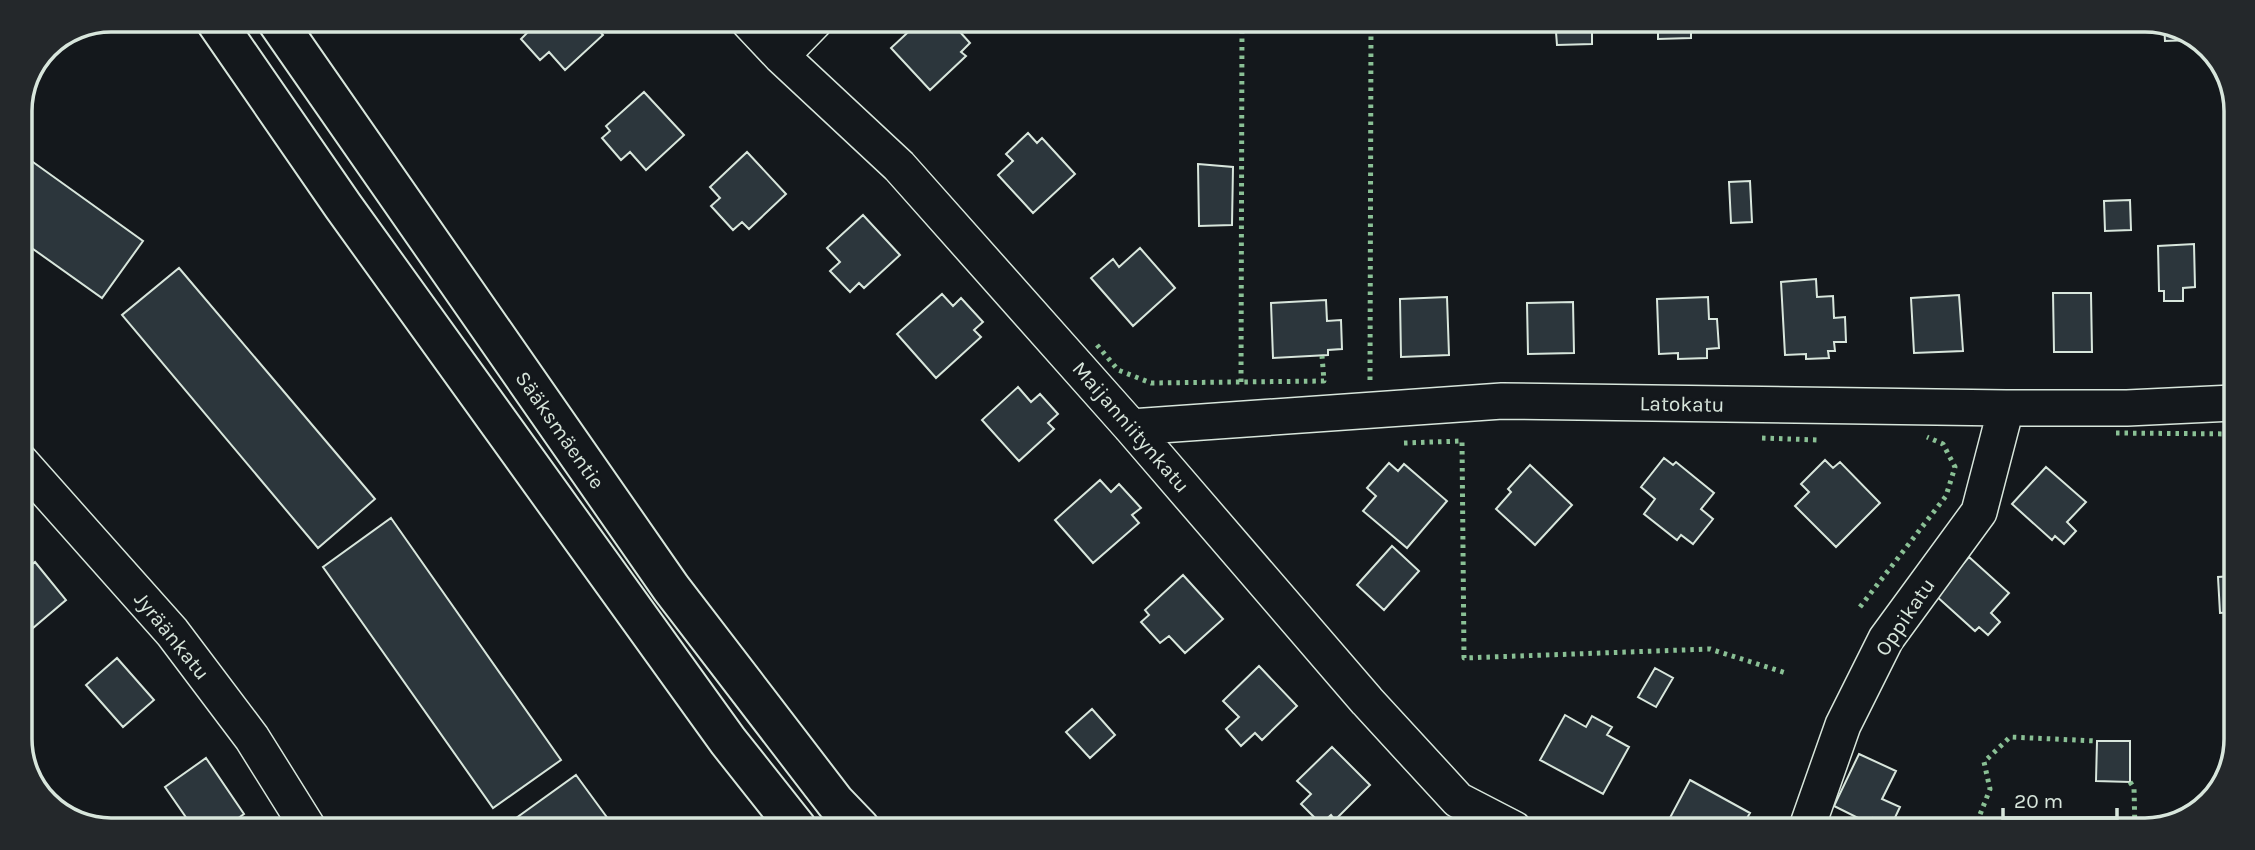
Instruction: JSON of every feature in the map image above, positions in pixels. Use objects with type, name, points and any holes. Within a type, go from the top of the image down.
[{"type":"main road","name":"Sääksmäentie","points":[[223,32],[351,217],[728,741],[789,818]]},
{"type":"main road","name":"Sääksmäentie","points":[[284,32],[671,588],[835,802],[850,818]]},
{"type":"street","name":"Maijanniitynkatu","points":[[758,32],[899,166],[1131,427],[1367,701],[1458,800],[1493,818]]},
{"type":"street","points":[[781,56],[804,32]]},
{"type":"street","name":"Latokatu","points":[[1131,427],[1502,401],[2006,408],[2127,408],[2223,403]]},
{"type":"street","name":"Oppikatu","points":[[1810,818],[1843,725],[1886,639],[1979,512],[2006,408]]},
{"type":"street","name":"Jyräänkatu","points":[[32,475],[172,632],[252,738],[302,818]]},
{"type":"building","points":[[528,32],[600,32],[603,35],[565,70],[549,52],[540,60],[521,39]]},
{"type":"building","points":[[908,32],[960,32],[970,43],[961,52],[966,56],[930,90],[891,48]]},
{"type":"building","points":[[1556,32],[1592,32],[1592,44],[1557,45]]},
{"type":"building","points":[[1658,32],[1691,32],[1691,38],[1658,39]]},
{"type":"building","points":[[2165,34],[2181,40],[2165,41]]},
{"type":"building","points":[[644,92],[684,135],[646,170],[630,152],[621,160],[602,138],[610,131],[606,126]]},
{"type":"building","points":[[1028,133],[1037,143],[1042,138],[1075,174],[1033,213],[998,175],[1013,161],[1006,154]]},
{"type":"building","points":[[747,152],[786,194],[749,229],[742,222],[733,230],[711,206],[720,198],[710,187]]},
{"type":"building","points":[[32,161],[143,241],[102,298],[32,248]]},
{"type":"building","points":[[1198,164],[1233,167],[1232,225],[1199,226]]},
{"type":"building","points":[[1750,181],[1752,222],[1731,223],[1729,182]]},
{"type":"building","points":[[2130,200],[2131,230],[2105,231],[2104,201]]},
{"type":"building","points":[[863,215],[900,255],[864,288],[859,283],[850,292],[830,271],[840,262],[827,248]]},
{"type":"building","points":[[2194,244],[2195,287],[2183,288],[2183,301],[2164,301],[2164,291],[2159,291],[2158,246]]},
{"type":"building","points":[[1140,248],[1175,288],[1133,326],[1091,278],[1113,259],[1119,267]]},
{"type":"building","points":[[179,268],[375,499],[318,548],[122,315]]},
{"type":"building","points":[[1816,279],[1817,297],[1833,296],[1834,318],[1845,317],[1846,342],[1834,342],[1835,351],[1828,351],[1829,358],[1806,359],[1806,354],[1785,355],[1781,282]]},
{"type":"building","points":[[2053,293],[2091,293],[2092,352],[2054,352]]},
{"type":"building","points":[[942,294],[953,306],[961,298],[983,322],[974,330],[981,337],[936,378],[897,334]]},
{"type":"building","points":[[1959,295],[1963,351],[1914,353],[1911,298]]},
{"type":"building","points":[[1447,297],[1449,355],[1401,357],[1400,299]]},
{"type":"building","points":[[1708,297],[1709,319],[1717,319],[1719,348],[1707,349],[1707,358],[1678,359],[1678,353],[1659,354],[1657,299]]},
{"type":"building","points":[[1326,300],[1327,321],[1341,320],[1342,349],[1328,350],[1328,355],[1273,358],[1271,303]]},
{"type":"building","points":[[1573,302],[1574,353],[1528,354],[1527,303]]},
{"type":"building","points":[[1018,387],[1031,402],[1040,394],[1058,414],[1048,423],[1054,429],[1019,461],[982,420]]},
{"type":"building","points":[[1664,458],[1673,465],[1676,462],[1714,493],[1701,509],[1713,519],[1693,544],[1681,535],[1677,540],[1644,514],[1655,499],[1641,487]]},
{"type":"building","points":[[1825,460],[1833,468],[1840,462],[1880,503],[1836,547],[1795,506],[1809,492],[1801,484]]},
{"type":"building","points":[[1389,463],[1398,471],[1404,464],[1447,501],[1407,548],[1363,511],[1376,496],[1367,488]]},
{"type":"building","points":[[1530,465],[1572,505],[1535,545],[1496,509],[1511,492],[1508,489]]},
{"type":"building","points":[[2046,467],[2086,502],[2067,522],[2076,531],[2064,544],[2055,536],[2052,540],[2012,504]]},
{"type":"building","points":[[1100,480],[1111,492],[1119,484],[1141,508],[1132,515],[1139,523],[1093,563],[1055,520]]},
{"type":"building","points":[[391,518],[561,760],[493,808],[323,567]]},
{"type":"building","points":[[1392,546],[1419,571],[1384,610],[1357,585]]},
{"type":"building","points":[[1969,557],[2009,593],[1991,613],[2000,622],[1988,635],[1979,627],[1975,631],[1935,595]]},
{"type":"building","points":[[35,562],[66,600],[33,628],[32,627],[32,564]]},
{"type":"building","points":[[1183,575],[1223,619],[1185,653],[1169,636],[1160,643],[1141,622],[1149,615],[1145,610]]},
{"type":"building","points":[[2218,577],[2224,577],[2224,613],[2220,613]]},
{"type":"building","points":[[117,658],[154,700],[123,727],[86,685]]},
{"type":"building","points":[[1259,666],[1297,706],[1262,740],[1255,733],[1241,746],[1226,729],[1239,717],[1223,701]]},
{"type":"building","points":[[1655,668],[1673,678],[1656,707],[1638,697]]},
{"type":"building","points":[[1092,709],[1115,735],[1090,758],[1066,732]]},
{"type":"building","points":[[1565,715],[1586,727],[1592,716],[1612,727],[1607,735],[1629,747],[1603,794],[1540,760]]},
{"type":"building","points":[[2097,741],[2130,741],[2130,782],[2096,781]]},
{"type":"building","points":[[1332,747],[1370,785],[1337,818],[1331,815],[1328,818],[1315,818],[1301,804],[1311,794],[1297,781]]},
{"type":"building","points":[[1859,754],[1896,771],[1882,799],[1900,807],[1895,818],[1858,818],[1834,806]]},
{"type":"building","points":[[206,758],[244,814],[238,818],[186,818],[165,787]]},
{"type":"building","points":[[576,775],[607,818],[516,818]]},
{"type":"building","points":[[1690,780],[1750,813],[1747,818],[1670,818]]},
{"type":"hedge","points":[[1241,382],[1242,32]]},
{"type":"hedge","points":[[1370,380],[1371,32]]},
{"type":"hedge","points":[[1097,345],[1118,370],[1151,383],[1324,381],[1322,356]]},
{"type":"hedge","points":[[2116,433],[2224,434]]},
{"type":"hedge","points":[[1860,607],[1946,496],[1955,467],[1943,444],[1927,437]]},
{"type":"hedge","points":[[1762,438],[1817,440]]},
{"type":"hedge","points":[[1404,443],[1462,441],[1464,658],[1710,649],[1786,673]]},
{"type":"hedge","points":[[1979,818],[1990,789],[1984,762],[2010,737],[2097,741]]},
{"type":"hedge","points":[[2130,782],[2134,788],[2135,818]]}]
